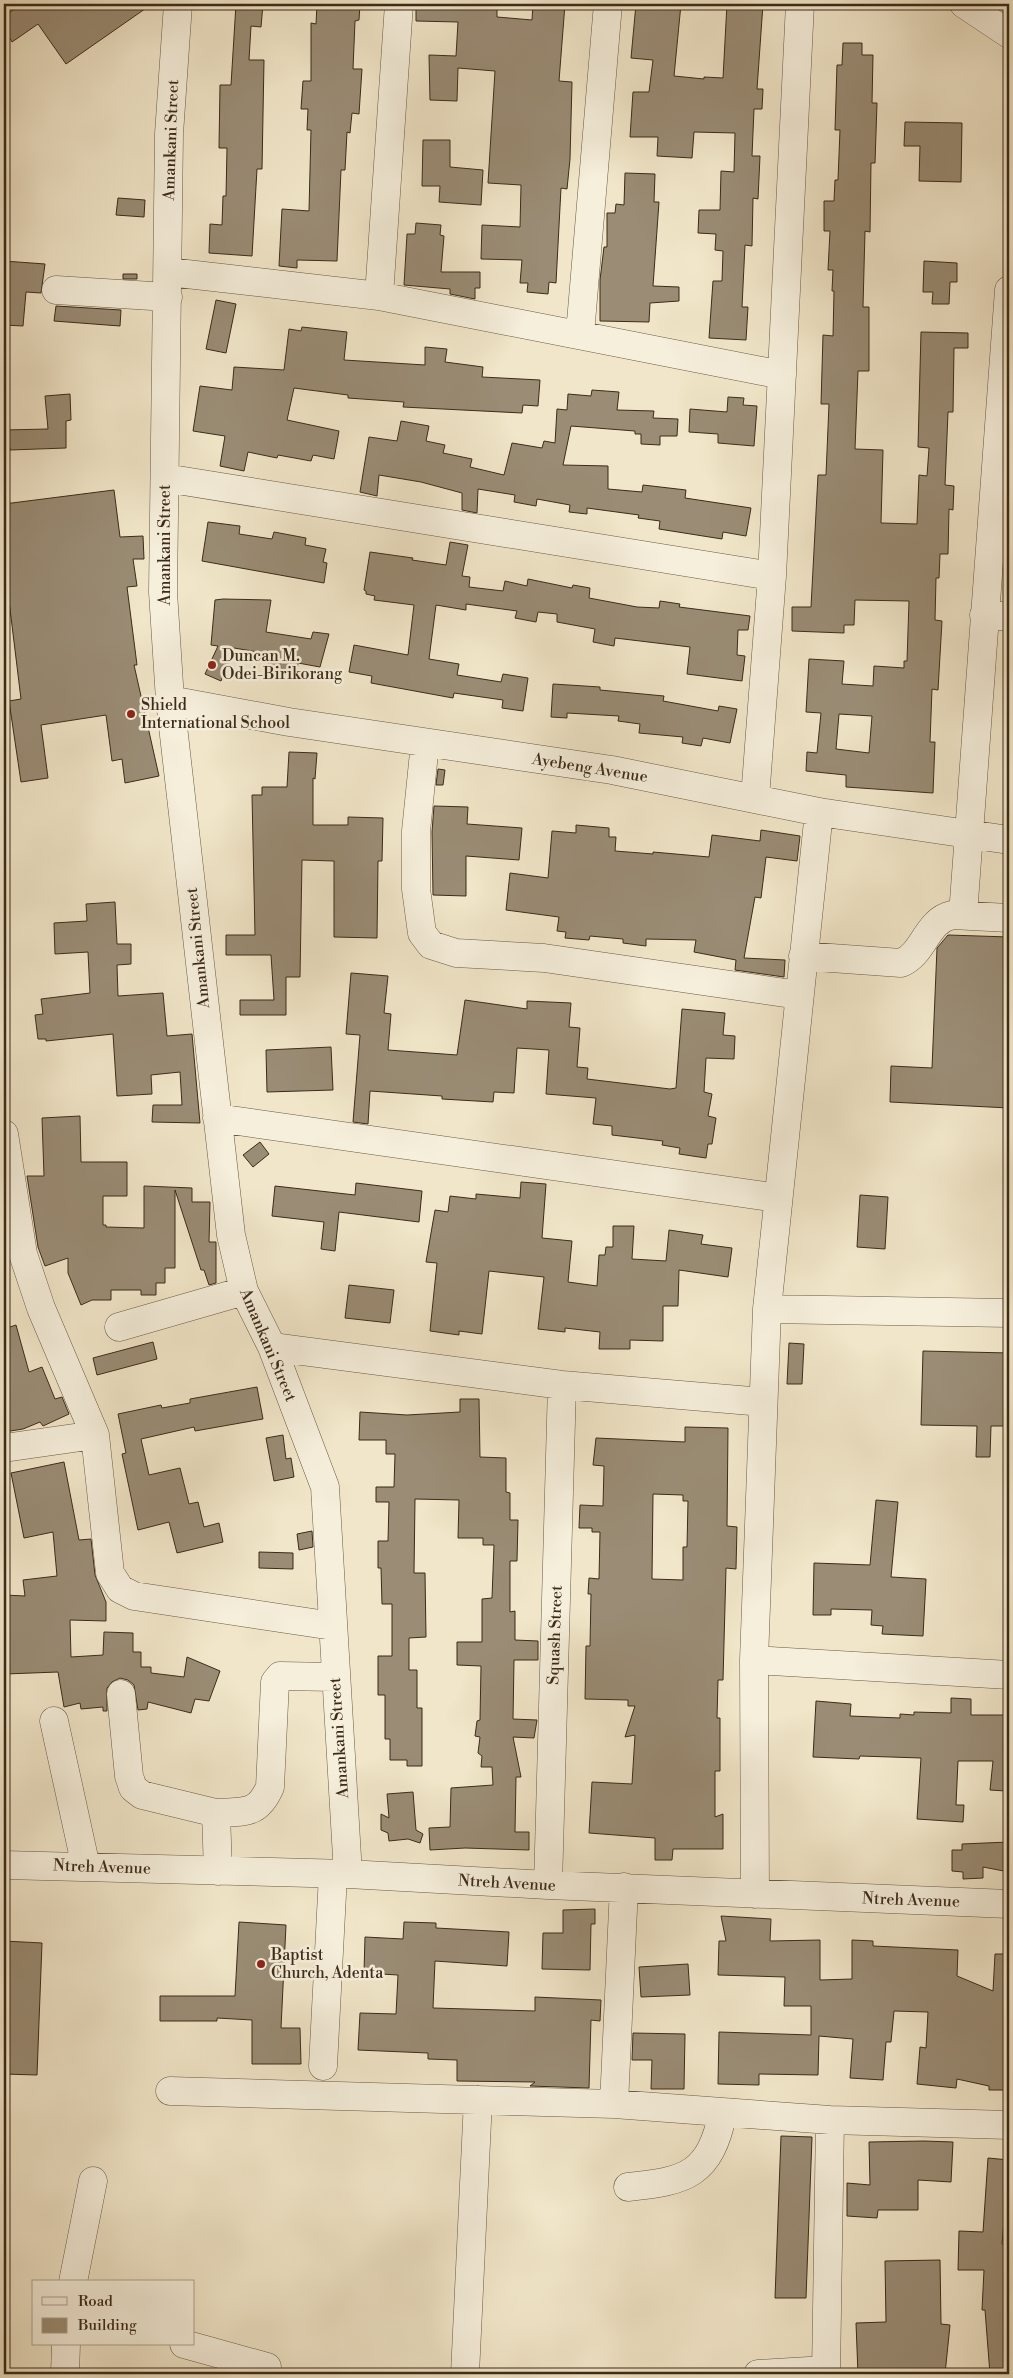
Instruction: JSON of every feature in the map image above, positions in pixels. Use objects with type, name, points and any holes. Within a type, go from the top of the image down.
[{"type":"street","name":"Amankani Street","points":[[178,4],[169,134],[163,592],[170,700],[232,1235],[244,1291],[272,1347],[324,1487],[333,1626],[340,1875],[323,2066]]},
{"type":"street","points":[[379,296],[399,4]]},
{"type":"street","points":[[580,334],[608,4]]},
{"type":"street","points":[[756,798],[772,576],[800,4]]},
{"type":"street","points":[[964,4],[1009,34]]},
{"type":"street","points":[[56,290],[168,284],[379,296],[782,374]]},
{"type":"street","points":[[964,916],[971,834],[997,616],[1009,290]]},
{"type":"street","points":[[165,478],[772,576]]},
{"type":"street","name":"Ayebeng Avenue","points":[[170,700],[289,722],[612,770],[820,812],[1009,840]]},
{"type":"street","points":[[425,742],[416,831],[416,889],[422,933],[431,945],[456,953],[544,958],[799,995]]},
{"type":"street","points":[[755,1894],[754,1660],[767,1309],[803,956],[820,812]]},
{"type":"street","points":[[803,956],[901,964],[908,960],[937,922],[952,915],[1009,918]]},
{"type":"street","points":[[217,1118],[778,1198]]},
{"type":"street","points":[[4,1134],[23,1254],[41,1308],[94,1435],[110,1573],[120,1589],[134,1596],[333,1626]]},
{"type":"street","points":[[119,1327],[244,1291]]},
{"type":"street","points":[[767,1309],[1009,1313]]},
{"type":"street","points":[[272,1347],[562,1385],[763,1402]]},
{"type":"street","name":"Squash Street","points":[[548,1886],[562,1385]]},
{"type":"street","points":[[4,1448],[94,1435]]},
{"type":"street","points":[[754,1660],[1009,1675]]},
{"type":"street","points":[[121,1694],[129,1776],[133,1788],[142,1795],[216,1812],[245,1811],[257,1808],[265,1799],[270,1787],[275,1682],[280,1676],[335,1677]]},
{"type":"street","points":[[54,1721],[86,1866]]},
{"type":"street","points":[[216,1812],[218,1871]]},
{"type":"street","name":"Ntreh Avenue","points":[[4,1865],[340,1875],[548,1886],[624,1887],[1009,1904]]},
{"type":"street","points":[[614,2104],[624,1887]]},
{"type":"street","points":[[170,2092],[614,2104],[830,2120],[1009,2125]]},
{"type":"street","points":[[465,2374],[478,2100]]},
{"type":"street","points":[[628,2187],[662,2184],[690,2175],[706,2157],[718,2138],[723,2112]]},
{"type":"street","points":[[758,2374],[826,2372],[830,2120]]},
{"type":"street","points":[[73,2280],[93,2181]]},
{"type":"street","points":[[65,2374],[66,2346]]},
{"type":"street","points":[[191,2346],[267,2367]]},
{"type":"building","points":[[22,4],[152,4],[66,64],[38,24],[12,42],[4,28],[4,16]]},
{"type":"building","points":[[236,4],[263,4],[261,27],[251,26],[249,60],[264,60],[262,169],[257,169],[252,256],[209,253],[210,224],[222,225],[223,196],[226,196],[227,148],[219,148],[220,85],[231,85]]},
{"type":"building","points":[[317,4],[360,4],[359,20],[355,21],[353,69],[362,69],[359,114],[352,113],[350,133],[347,132],[345,170],[341,170],[337,261],[297,260],[297,268],[279,266],[282,209],[309,211],[311,130],[307,130],[308,109],[301,109],[303,81],[311,81],[311,23],[316,24]]},
{"type":"building","points":[[416,4],[497,4],[497,17],[532,20],[533,4],[565,4],[559,81],[572,82],[570,159],[567,189],[561,188],[556,283],[549,282],[548,294],[527,292],[528,283],[520,283],[522,260],[481,259],[482,225],[520,227],[521,185],[488,183],[495,71],[458,68],[457,101],[430,100],[429,55],[456,56],[458,22],[416,21]]},
{"type":"building","points":[[636,4],[681,4],[674,76],[704,79],[704,77],[723,78],[727,4],[763,4],[757,89],[763,89],[762,109],[754,109],[752,156],[760,156],[758,199],[753,198],[752,246],[745,245],[742,307],[748,307],[746,340],[709,338],[713,281],[722,281],[723,251],[715,250],[716,234],[698,233],[699,210],[720,210],[721,171],[734,172],[735,133],[694,132],[692,158],[657,156],[658,137],[630,137],[633,92],[649,92],[653,60],[631,58]]},
{"type":"building","points":[[843,43],[862,43],[862,55],[873,55],[872,103],[877,103],[875,163],[871,163],[870,232],[865,231],[863,307],[869,307],[869,371],[858,371],[855,449],[883,450],[881,523],[917,524],[919,475],[927,476],[929,448],[918,447],[921,332],[968,333],[968,348],[954,348],[953,412],[948,412],[945,485],[954,486],[953,510],[949,509],[948,554],[940,554],[939,578],[936,578],[935,620],[942,621],[938,690],[932,689],[930,742],[935,742],[933,793],[846,787],[846,775],[806,771],[807,752],[817,753],[821,713],[806,712],[809,659],[844,661],[842,684],[873,686],[874,666],[904,668],[904,661],[907,661],[909,601],[855,600],[854,625],[844,625],[844,633],[792,631],[792,607],[811,607],[818,475],[826,475],[829,404],[821,404],[823,335],[833,336],[834,291],[832,291],[833,270],[828,270],[830,231],[824,231],[824,201],[834,201],[835,180],[838,180],[840,130],[835,130],[837,65],[842,65]],"holes":[[[839,714],[872,716],[869,753],[836,749]]]},
{"type":"building","points":[[905,122],[962,123],[961,182],[919,181],[920,146],[904,146]]},
{"type":"building","points":[[423,140],[450,140],[450,167],[483,170],[481,205],[439,202],[440,186],[422,186]]},
{"type":"building","points":[[625,173],[655,174],[654,202],[659,202],[653,286],[679,287],[679,301],[650,303],[649,322],[600,321],[600,280],[604,247],[607,247],[607,213],[615,213],[616,204],[624,205]]},
{"type":"building","points":[[118,198],[145,200],[144,217],[116,215]]},
{"type":"building","points":[[416,223],[441,225],[440,235],[444,236],[441,272],[480,272],[480,288],[475,288],[475,299],[450,294],[450,289],[404,285],[407,234],[415,234]]},
{"type":"building","points":[[4,261],[45,264],[41,293],[26,292],[23,326],[4,325]]},
{"type":"building","points":[[924,261],[957,263],[957,282],[950,282],[949,304],[932,304],[933,292],[923,292]]},
{"type":"building","points":[[123,274],[137,274],[137,279],[123,279]]},
{"type":"building","points":[[216,300],[236,304],[226,353],[206,349]]},
{"type":"building","points":[[56,306],[121,310],[120,326],[54,321]]},
{"type":"building","points":[[302,327],[347,332],[344,360],[425,365],[425,347],[447,349],[445,362],[483,367],[482,377],[540,380],[538,406],[523,405],[522,413],[403,407],[404,402],[348,398],[348,395],[294,388],[287,420],[339,431],[334,459],[313,455],[311,461],[278,455],[277,458],[248,452],[244,471],[220,466],[225,436],[193,431],[200,386],[232,390],[234,367],[284,370],[289,329],[301,331]]},
{"type":"building","points":[[592,390],[619,392],[617,410],[654,411],[653,418],[678,419],[677,436],[660,436],[660,445],[641,444],[641,434],[635,434],[635,431],[571,426],[563,465],[608,466],[608,489],[642,492],[643,485],[686,490],[685,498],[751,508],[746,536],[723,532],[722,539],[659,529],[660,521],[638,518],[639,515],[587,508],[587,514],[569,512],[570,505],[537,499],[536,506],[514,502],[515,495],[478,489],[477,513],[462,510],[462,493],[421,482],[379,475],[377,496],[360,492],[369,437],[397,441],[401,421],[429,426],[426,441],[445,445],[443,453],[472,459],[470,467],[504,475],[512,443],[542,448],[544,441],[555,443],[557,409],[567,410],[568,394],[591,396]]},
{"type":"building","points":[[70,394],[71,420],[66,421],[66,448],[10,450],[10,448],[4,448],[4,430],[48,429],[45,396]]},
{"type":"building","points":[[728,397],[744,398],[743,405],[757,406],[754,446],[718,443],[718,434],[689,432],[690,409],[727,412]]},
{"type":"building","points":[[114,490],[120,537],[143,536],[144,559],[133,559],[137,586],[127,587],[137,665],[134,665],[159,776],[125,783],[122,759],[112,761],[106,715],[41,725],[48,778],[21,782],[9,701],[21,699],[4,560],[4,504]]},
{"type":"building","points":[[208,522],[240,526],[239,534],[272,539],[274,532],[306,538],[305,545],[326,549],[323,562],[327,563],[324,583],[202,561]]},
{"type":"building","points":[[450,542],[468,545],[462,576],[470,577],[469,587],[503,591],[505,581],[527,586],[528,579],[572,588],[573,585],[590,588],[589,598],[637,607],[659,608],[660,601],[680,604],[679,607],[750,616],[748,630],[738,630],[737,655],[745,656],[742,681],[687,674],[690,647],[615,638],[614,646],[593,642],[595,629],[557,622],[557,614],[538,612],[536,622],[515,618],[517,611],[466,604],[466,610],[436,605],[429,659],[459,664],[457,675],[501,682],[503,674],[528,678],[523,711],[502,708],[503,700],[454,693],[453,698],[371,683],[372,676],[349,672],[354,645],[408,655],[414,605],[374,600],[375,596],[366,594],[364,590],[370,552],[446,565]]},
{"type":"building","points":[[215,600],[271,600],[266,632],[311,639],[313,632],[329,634],[320,667],[298,663],[297,671],[268,666],[270,654],[234,648],[221,681],[205,674],[218,646],[211,645]]},
{"type":"building","points":[[553,684],[600,687],[600,690],[664,696],[663,701],[718,711],[719,706],[737,709],[730,743],[703,738],[701,746],[682,743],[683,737],[639,733],[640,724],[618,721],[619,716],[567,713],[567,718],[551,717]]},
{"type":"building","points":[[289,752],[317,753],[315,779],[313,778],[313,825],[348,825],[348,817],[383,818],[382,861],[378,861],[377,938],[334,937],[334,861],[302,860],[300,977],[286,977],[286,1015],[240,1015],[240,1000],[274,1000],[271,955],[226,955],[226,935],[255,935],[252,795],[262,795],[262,787],[287,787]]},
{"type":"building","points":[[438,769],[445,770],[443,785],[436,785]]},
{"type":"building","points":[[434,806],[468,807],[467,824],[522,828],[519,860],[466,856],[466,896],[433,895],[432,832]]},
{"type":"building","points":[[576,825],[609,828],[609,837],[616,837],[615,851],[709,857],[712,835],[760,841],[761,830],[800,836],[797,861],[766,857],[761,898],[755,897],[744,958],[785,960],[784,977],[735,970],[736,960],[694,952],[696,940],[646,939],[646,946],[623,943],[623,939],[590,936],[589,940],[565,938],[566,932],[557,931],[559,917],[506,910],[510,873],[548,878],[552,831],[576,833]]},
{"type":"building","points":[[115,902],[117,944],[131,944],[131,964],[117,965],[118,996],[163,993],[167,1036],[192,1034],[200,1123],[152,1122],[153,1105],[182,1105],[180,1072],[151,1075],[152,1094],[117,1096],[113,1034],[46,1041],[46,1039],[38,1039],[35,1015],[43,1014],[41,999],[90,993],[88,952],[55,954],[54,923],[87,921],[86,904]]},
{"type":"building","points":[[948,935],[1009,937],[1009,1108],[890,1102],[891,1066],[932,1068],[937,948]]},
{"type":"building","points":[[351,973],[388,976],[384,1013],[391,1014],[388,1050],[457,1055],[465,1000],[527,1009],[527,1001],[571,1003],[569,1027],[580,1028],[577,1067],[588,1068],[587,1079],[670,1089],[676,1088],[682,1009],[725,1013],[723,1035],[735,1036],[734,1059],[706,1058],[704,1092],[712,1094],[708,1116],[716,1118],[712,1144],[708,1144],[706,1158],[679,1154],[680,1148],[662,1145],[663,1141],[612,1135],[612,1126],[593,1124],[596,1098],[546,1094],[549,1050],[517,1048],[514,1093],[494,1092],[493,1102],[442,1099],[442,1096],[370,1091],[368,1124],[353,1122],[360,1035],[346,1034]]},
{"type":"building","points":[[331,1047],[333,1090],[267,1092],[266,1050]]},
{"type":"building","points":[[80,1116],[81,1162],[127,1162],[127,1196],[103,1196],[103,1225],[106,1225],[106,1227],[144,1228],[144,1186],[192,1188],[192,1202],[210,1202],[209,1242],[216,1242],[216,1283],[209,1285],[204,1270],[201,1270],[175,1190],[175,1268],[165,1268],[165,1283],[156,1283],[156,1295],[141,1295],[141,1290],[111,1290],[111,1300],[92,1300],[81,1305],[68,1273],[68,1258],[45,1266],[38,1247],[27,1176],[44,1176],[42,1118]]},
{"type":"building","points":[[260,1142],[269,1154],[253,1167],[243,1155]]},
{"type":"building","points":[[521,1182],[546,1184],[542,1238],[572,1241],[568,1282],[597,1286],[599,1255],[605,1255],[606,1247],[613,1247],[613,1226],[634,1226],[632,1259],[666,1261],[669,1230],[703,1235],[701,1244],[732,1248],[728,1277],[679,1270],[678,1306],[663,1306],[663,1341],[630,1340],[630,1349],[599,1349],[600,1332],[565,1328],[565,1332],[538,1329],[544,1277],[489,1271],[482,1334],[459,1331],[459,1335],[430,1331],[437,1263],[426,1262],[435,1210],[448,1212],[450,1196],[476,1199],[476,1194],[520,1198]]},
{"type":"building","points":[[356,1183],[422,1191],[419,1222],[339,1212],[335,1251],[321,1249],[324,1222],[272,1216],[275,1186],[355,1195]]},
{"type":"building","points":[[860,1195],[888,1197],[885,1249],[857,1247]]},
{"type":"building","points":[[349,1285],[394,1290],[390,1323],[345,1318]]},
{"type":"building","points":[[16,1325],[29,1372],[42,1367],[55,1399],[62,1397],[69,1414],[43,1426],[40,1422],[23,1429],[4,1432],[4,1329]]},
{"type":"building","points":[[153,1342],[157,1359],[97,1375],[93,1358]]},
{"type":"building","points":[[789,1343],[804,1344],[802,1384],[787,1384]]},
{"type":"building","points":[[923,1351],[1009,1353],[1009,1426],[991,1426],[990,1457],[976,1457],[977,1426],[921,1425]]},
{"type":"building","points":[[257,1387],[263,1419],[195,1431],[194,1427],[141,1439],[149,1475],[180,1468],[189,1504],[198,1502],[204,1527],[219,1523],[223,1542],[177,1553],[169,1522],[138,1530],[122,1454],[126,1453],[118,1414],[161,1405],[162,1408],[190,1403],[190,1399]]},
{"type":"building","points":[[460,1399],[479,1399],[480,1457],[506,1458],[506,1492],[510,1493],[510,1520],[518,1520],[517,1561],[510,1561],[510,1612],[515,1611],[515,1640],[538,1641],[538,1660],[514,1660],[513,1719],[537,1720],[534,1738],[513,1737],[521,1777],[516,1777],[515,1832],[529,1832],[529,1850],[465,1848],[430,1850],[429,1828],[450,1827],[451,1788],[493,1785],[492,1767],[481,1767],[482,1756],[478,1753],[480,1737],[475,1736],[477,1721],[480,1720],[481,1666],[457,1665],[457,1642],[482,1642],[482,1599],[492,1598],[494,1545],[483,1545],[483,1538],[458,1538],[459,1500],[415,1499],[414,1573],[425,1573],[426,1637],[409,1638],[409,1670],[417,1670],[417,1708],[422,1708],[422,1766],[407,1766],[407,1760],[390,1760],[390,1739],[385,1739],[385,1695],[378,1695],[378,1656],[392,1656],[392,1604],[382,1604],[381,1568],[378,1568],[378,1541],[388,1541],[389,1502],[376,1502],[376,1487],[394,1487],[395,1454],[386,1454],[386,1440],[359,1440],[360,1412],[407,1415],[460,1412]]},
{"type":"building","points":[[685,1427],[728,1428],[727,1526],[737,1527],[736,1569],[726,1568],[723,1680],[718,1680],[717,1718],[720,1718],[720,1771],[715,1771],[715,1817],[723,1814],[723,1849],[673,1849],[672,1860],[655,1860],[655,1838],[589,1833],[592,1782],[632,1784],[635,1735],[625,1737],[635,1706],[628,1706],[628,1700],[585,1699],[586,1646],[590,1646],[591,1594],[588,1594],[589,1578],[599,1579],[600,1532],[592,1532],[592,1528],[579,1528],[580,1505],[603,1506],[604,1466],[593,1465],[596,1438],[685,1442]],"holes":[[[653,1494],[683,1495],[683,1501],[688,1501],[687,1547],[683,1547],[683,1580],[652,1579]]]},
{"type":"building","points":[[283,1435],[286,1459],[291,1458],[294,1477],[274,1481],[266,1438]]},
{"type":"building","points":[[64,1462],[79,1540],[91,1539],[95,1575],[106,1602],[106,1621],[70,1620],[71,1657],[103,1655],[104,1632],[133,1633],[133,1652],[141,1652],[141,1667],[151,1667],[151,1673],[184,1677],[187,1657],[220,1671],[209,1701],[195,1699],[191,1713],[148,1702],[147,1709],[138,1710],[134,1685],[128,1680],[120,1678],[112,1682],[107,1688],[107,1711],[103,1711],[103,1707],[81,1709],[80,1703],[64,1707],[58,1672],[5,1674],[4,1595],[25,1596],[23,1580],[57,1576],[53,1532],[24,1538],[11,1473]]},
{"type":"building","points":[[876,1500],[898,1502],[891,1577],[926,1579],[923,1636],[882,1634],[883,1626],[871,1625],[872,1610],[831,1609],[831,1615],[813,1615],[814,1563],[870,1565]]},
{"type":"building","points":[[312,1531],[313,1547],[299,1550],[297,1534]]},
{"type":"building","points":[[259,1552],[293,1553],[293,1569],[259,1568]]},
{"type":"building","points":[[951,1698],[971,1699],[971,1715],[1009,1715],[1006,1791],[990,1790],[993,1761],[958,1761],[956,1805],[964,1805],[963,1822],[917,1819],[921,1758],[860,1756],[859,1759],[813,1757],[816,1701],[851,1704],[850,1716],[900,1718],[900,1714],[914,1715],[914,1712],[951,1713]]},
{"type":"building","points":[[413,1792],[416,1830],[423,1834],[420,1843],[408,1839],[389,1841],[388,1833],[381,1830],[381,1814],[389,1818],[387,1794]]},
{"type":"building","points":[[1009,1842],[1009,1872],[983,1867],[983,1878],[963,1879],[963,1872],[952,1871],[952,1850],[962,1850],[962,1844]]},
{"type":"building","points":[[595,1909],[595,1924],[591,1924],[590,1970],[542,1969],[543,1933],[563,1933],[563,1910]]},
{"type":"building","points":[[721,1916],[771,1919],[770,1941],[820,1940],[820,1980],[852,1979],[852,1940],[873,1941],[873,1946],[958,1950],[957,1976],[993,1991],[995,1954],[1009,1954],[1009,2090],[989,2090],[989,2086],[957,2079],[956,2088],[917,2084],[920,2047],[926,2048],[928,2012],[894,2011],[891,2042],[886,2042],[883,2080],[850,2078],[853,2039],[819,2036],[818,2075],[759,2074],[759,2085],[718,2084],[719,2032],[811,2035],[811,2006],[784,2006],[785,1977],[718,1975],[719,1941],[726,1941]]},
{"type":"building","points":[[239,1922],[286,1925],[281,2028],[300,2028],[301,2064],[252,2064],[252,2020],[217,2018],[217,2021],[160,2021],[160,1996],[235,1996]]},
{"type":"building","points":[[404,1922],[436,1923],[436,1928],[509,1932],[507,1966],[435,1961],[433,2008],[535,2011],[535,1997],[601,2000],[600,2021],[591,2020],[589,2088],[530,2086],[535,2082],[457,2081],[457,2060],[428,2059],[428,2053],[358,2050],[360,2013],[396,2014],[398,1975],[364,1973],[365,1937],[403,1939]]},
{"type":"building","points":[[4,1941],[42,1943],[37,2075],[4,2074]]},
{"type":"building","points":[[688,1964],[690,1995],[641,1997],[639,1967]]},
{"type":"building","points":[[633,2033],[685,2034],[684,2089],[651,2089],[652,2060],[632,2060]]},
{"type":"building","points":[[781,2136],[812,2137],[806,2298],[775,2298]]},
{"type":"building","points":[[869,2142],[953,2142],[951,2182],[918,2180],[918,2210],[878,2210],[877,2218],[847,2216],[847,2183],[870,2185]]},
{"type":"building","points":[[988,2158],[1009,2160],[1009,2210],[1005,2210],[1002,2244],[1009,2244],[1009,2374],[990,2374],[985,2310],[982,2310],[984,2270],[958,2270],[959,2231],[983,2232]]},
{"type":"building","points":[[940,2260],[941,2324],[950,2325],[945,2374],[858,2374],[856,2323],[886,2322],[885,2261]]},
{"type":"place","name":"Duncan M. Odei-Birikorang","points":[[212,665]]},
{"type":"place","name":"Shield International School","points":[[131,714]]},
{"type":"place","name":"Baptist Church, Adenta","points":[[261,1964]]}]
